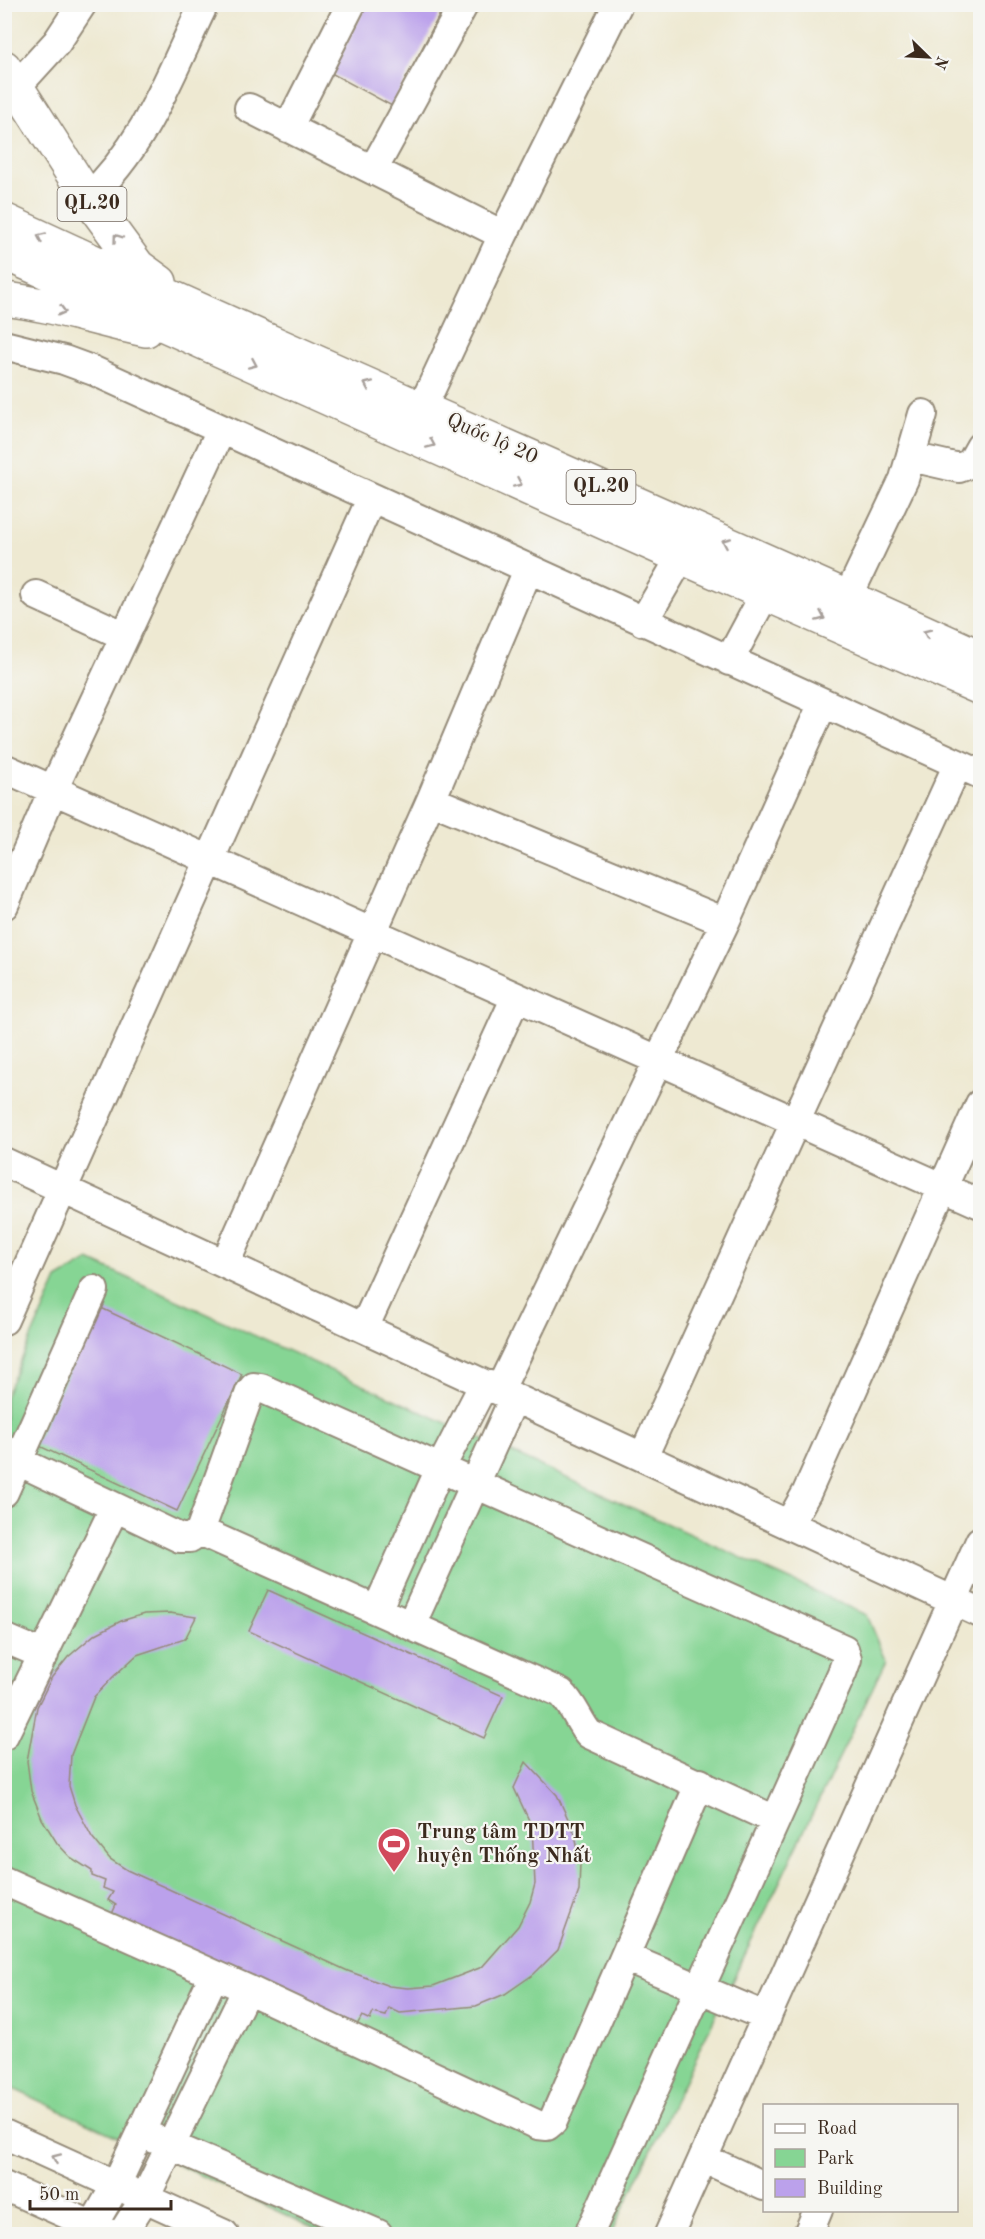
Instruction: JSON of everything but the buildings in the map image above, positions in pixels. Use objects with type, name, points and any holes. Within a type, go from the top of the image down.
[{"type":"highway","name":"QL.20","points":[[10,77],[88,198],[138,266],[204,327]]},
{"type":"highway","name":"Quốc lộ 20","points":[[4,220],[204,327],[681,557],[848,597],[981,657]]},
{"type":"highway","name":"Quốc lộ 20","points":[[4,253],[422,408],[773,579],[981,688]]},
{"type":"highway","name":"QL.20","points":[[4,299],[27,302],[100,321],[204,327]]},
{"type":"street","points":[[10,77],[57,42],[82,4]]},
{"type":"street","points":[[88,198],[129,154],[149,120],[204,4]]},
{"type":"street","points":[[288,128],[351,4]]},
{"type":"street","points":[[373,170],[464,4]]},
{"type":"street","points":[[422,408],[503,235],[618,4]]},
{"type":"street","points":[[249,108],[503,235]]},
{"type":"street","points":[[4,345],[64,360],[94,371],[371,499],[969,769],[797,1122],[643,1457]]},
{"type":"street","points":[[848,597],[904,479],[922,414]]},
{"type":"street","points":[[4,905],[53,790],[221,430]]},
{"type":"street","points":[[911,457],[959,468],[971,463],[981,447]]},
{"type":"street","points":[[4,1320],[371,499]]},
{"type":"street","points":[[643,622],[681,557]]},
{"type":"street","points":[[225,1264],[430,800],[528,570]]},
{"type":"street","points":[[729,661],[773,579]]},
{"type":"street","points":[[36,595],[125,636]]},
{"type":"street","points":[[411,1625],[474,1484],[500,1389],[725,922],[823,703]]},
{"type":"street","points":[[4,768],[981,1204]]},
{"type":"street","points":[[430,800],[725,922]]},
{"type":"street","points":[[364,1328],[516,997]]},
{"type":"street","points":[[789,1524],[807,1492],[981,1104]]},
{"type":"street","points":[[4,1162],[981,1613]]},
{"type":"street","points":[[4,1492],[94,1290]]},
{"type":"street","points":[[18,1461],[114,1509],[180,1538],[190,1538],[200,1531],[249,1392],[254,1388],[261,1388],[844,1649],[847,1659],[842,1673],[589,2235]]},
{"type":"street","points":[[376,1610],[440,1469],[500,1389]]},
{"type":"street","points":[[4,1735],[14,1689],[44,1654],[114,1509]]},
{"type":"street","points":[[200,1531],[561,1693],[570,1701],[581,1725],[589,1734],[700,1783],[776,1820]]},
{"type":"street","points":[[669,2235],[981,1540]]},
{"type":"street","points":[[4,1638],[44,1654]]},
{"type":"street","points":[[4,1881],[247,1989],[538,2125],[547,2126],[553,2121],[700,1783]]},
{"type":"street","points":[[625,1957],[766,2017]]},
{"type":"street","points":[[4,2186],[103,2230],[116,2185],[214,1975]]},
{"type":"street","points":[[122,2235],[144,2198],[247,1989]]},
{"type":"street","points":[[141,2132],[378,2235]]},
{"type":"street","points":[[4,2134],[224,2235]]},
{"type":"street","points":[[703,2158],[763,2185]]},
{"type":"street","points":[[808,2235],[818,2212]]},
{"type":"green space","name":"Trung tâm TDTT huyện Thống Nhất","points":[[89,1260],[867,1615],[886,1660],[611,2234],[327,2234],[5,2085],[5,1397],[57,1279]]},
{"type":"place","name":"Trung tâm TDTT huyện Thống Nhất","points":[[394,1873]]}]
